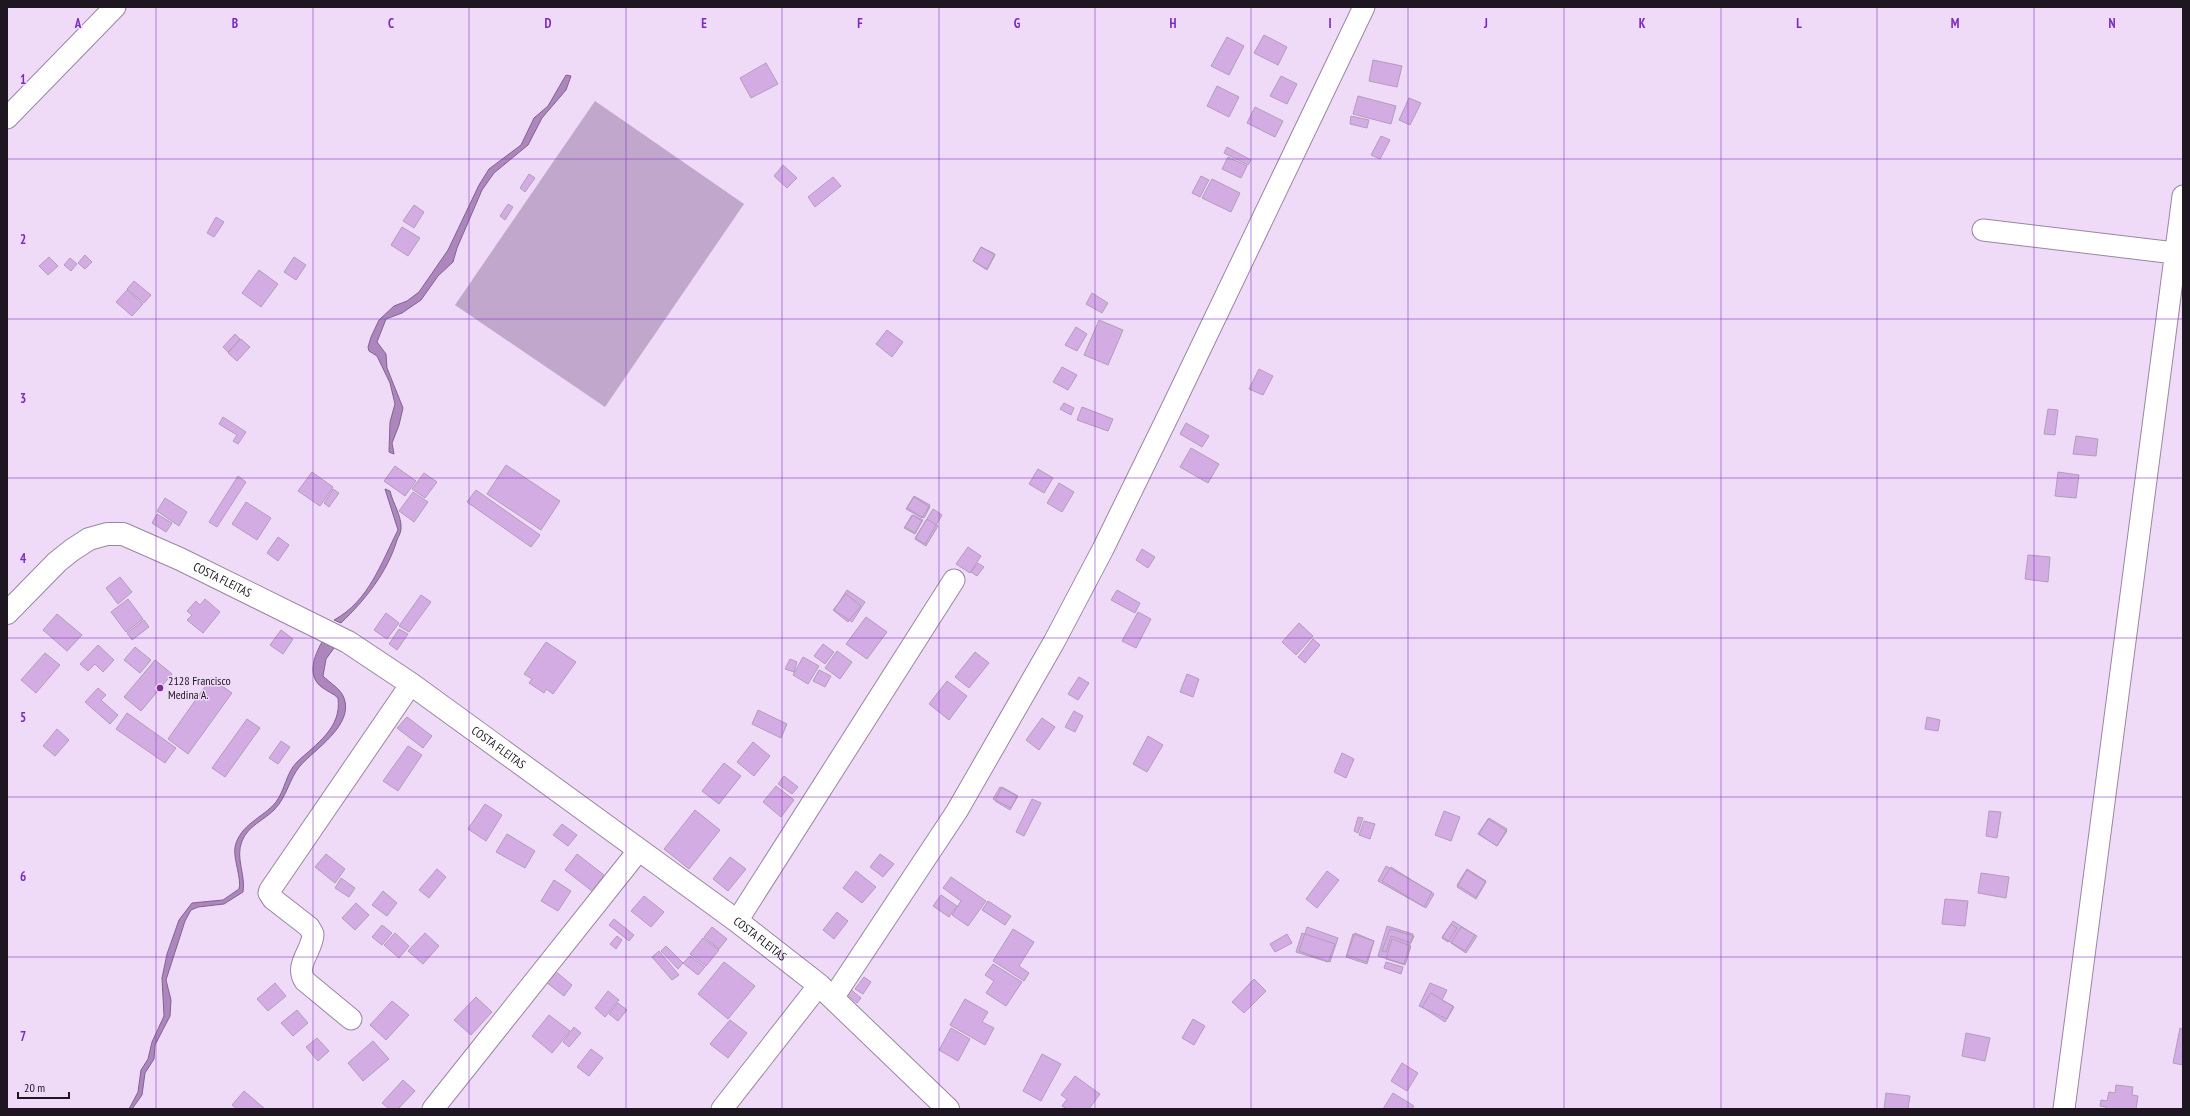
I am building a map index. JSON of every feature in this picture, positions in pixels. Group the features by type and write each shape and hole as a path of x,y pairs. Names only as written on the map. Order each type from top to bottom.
{"main road":[{"name":"COSTA FLEITAS","path":"7,613 57,562 72,550 89,539 107,534 122,534 180,559 348,642 411,684 737,921 826,991 948,1109"}],"street":[{"path":"7,118 115,7"},
{"path":"722,1109 826,991 957,811 1054,642 1103,549 1364,7"},
{"path":"2064,1109 2179,253 2183,196"},
{"path":"1983,230 2179,253"},
{"path":"737,921 954,580"},
{"path":"351,1019 305,981 301,975 301,967 312,944 313,934 309,927 270,896 270,890 411,684"},
{"path":"433,1109 639,850"}],"shaded area":[{"path":"566,75 571,76 566,90 542,118 528,145 494,173 482,190 457,248 453,262 438,276 421,300 402,313 386,319 377,342 386,354 387,368 403,408 399,425 392,443 394,454 389,452 390,422 395,404 390,383 377,356 369,351 368,347 371,337 379,320 394,306 407,301 419,292 448,250 479,185 489,169 521,145 534,118 548,106"},
{"path":"595,101 744,204 605,407 455,305"},
{"path":"385,489 390,491 399,515 401,532 381,575 367,595 341,623 334,620 356,603 365,592 380,568 398,530"},
{"path":"322,642 334,648 326,659 323,676 343,695 346,708 343,718 331,736 296,771 285,794 274,810 252,827 242,841 240,847 240,860 244,886 243,892 224,904 198,907 191,910 185,921 166,980 171,1000 170,1016 155,1045 154,1059 145,1073 142,1095 132,1109 129,1109 138,1092 141,1070 148,1059 152,1042 164,1016 162,978 167,954 179,920 192,903 223,900 239,889 240,885 235,857 235,847 238,839 247,827 271,808 276,802 293,766 319,742 332,727 336,718 338,698 318,683 313,672 314,660"}],"building":[{"path":"1264,35 1287,47 1278,65 1254,53"},
{"path":"1227,37 1244,46 1229,75 1211,66"},
{"path":"1373,60 1402,66 1397,87 1369,81"},
{"path":"766,63 778,84 751,98 740,78"},
{"path":"1281,76 1297,84 1287,104 1270,96"},
{"path":"1217,86 1239,97 1229,117 1207,106"},
{"path":"1358,96 1396,106 1391,124 1353,114"},
{"path":"1409,98 1421,103 1410,125 1399,120"},
{"path":"1255,107 1283,121 1275,137 1247,123"},
{"path":"1351,116 1369,120 1367,128 1350,124"},
{"path":"1381,136 1390,140 1380,159 1371,155"},
{"path":"1227,147 1251,160 1248,165 1224,153"},
{"path":"1228,157 1247,166 1241,178 1222,169"},
{"path":"783,165 797,178 787,188 774,176"},
{"path":"529,174 535,178 525,192 520,188"},
{"path":"1201,176 1209,180 1200,197 1192,193"},
{"path":"833,177 841,186 815,207 808,197"},
{"path":"1212,179 1240,193 1231,212 1202,198"},
{"path":"508,204 513,207 505,220 500,216"},
{"path":"414,205 424,212 414,228 403,221"},
{"path":"216,217 224,222 214,237 207,233"},
{"path":"402,227 420,238 408,256 391,245"},
{"path":"981,247 995,255 987,270 973,261"},
{"path":"981,247 995,254 987,269 973,261"},
{"path":"85,255 92,262 85,269 78,263"},
{"path":"49,257 58,266 48,275 39,266"},
{"path":"294,257 306,265 296,280 284,272"},
{"path":"70,258 77,264 71,271 64,265"},
{"path":"259,270 278,284 261,307 242,293"},
{"path":"134,281 151,295 144,303 127,289"},
{"path":"127,290 143,304 132,316 116,302"},
{"path":"1092,293 1108,303 1102,313 1086,304"},
{"path":"1099,320 1123,330 1108,365 1084,355"},
{"path":"1076,327 1087,334 1077,351 1065,345"},
{"path":"887,330 903,342 892,357 876,344"},
{"path":"235,334 240,339 228,352 223,347"},
{"path":"241,339 250,347 237,361 228,353"},
{"path":"1062,367 1077,375 1068,390 1053,382"},
{"path":"1259,369 1273,376 1263,395 1249,389"},
{"path":"1064,403 1074,408 1071,415 1060,409"},
{"path":"1082,407 1113,419 1108,431 1077,420"},
{"path":"2048,409 2058,410 2055,435 2044,434"},
{"path":"223,417 246,432 238,444 233,441 237,435 219,424"},
{"path":"1186,423 1209,436 1202,447 1180,434"},
{"path":"2076,436 2098,439 2096,456 2073,454"},
{"path":"1191,448 1219,464 1208,483 1180,467"},
{"path":"506,465 560,501 541,530 487,494"},
{"path":"395,466 416,481 405,496 384,481"},
{"path":"1038,469 1053,478 1044,493 1029,484"},
{"path":"312,472 333,487 320,506 298,491"},
{"path":"2058,472 2079,475 2076,498 2055,496"},
{"path":"424,473 437,482 425,498 412,489"},
{"path":"238,476 246,482 217,527 209,522"},
{"path":"1059,483 1074,492 1062,512 1047,503"},
{"path":"333,489 339,493 329,507 324,503"},
{"path":"476,490 540,535 531,547 467,502"},
{"path":"413,492 428,502 414,522 399,511"},
{"path":"914,496 930,505 922,518 906,509"},
{"path":"914,497 930,507 924,518 907,508"},
{"path":"165,498 187,512 179,526 157,511"},
{"path":"246,502 271,518 257,540 232,524"},
{"path":"933,509 942,515 925,544 915,538"},
{"path":"157,514 172,523 166,532 152,523"},
{"path":"912,515 922,521 915,534 904,528"},
{"path":"913,515 923,520 915,533 905,527"},
{"path":"927,519 938,526 926,546 915,539"},
{"path":"278,537 289,545 278,561 267,553"},
{"path":"968,547 981,556 970,573 956,564"},
{"path":"1142,549 1155,557 1148,568 1136,560"},
{"path":"2028,555 2050,557 2048,582 2025,579"},
{"path":"978,563 984,567 977,576 971,572"},
{"path":"120,577 132,592 118,604 106,588"},
{"path":"847,590 865,602 852,622 834,610"},
{"path":"1117,590 1140,603 1135,613 1111,600"},
{"path":"846,594 861,606 848,622 833,610"},
{"path":"421,595 431,602 409,632 399,626"},
{"path":"128,599 143,619 126,632 111,612"},
{"path":"205,599 220,612 203,633 187,620 192,615 187,611 196,601 200,605"},
{"path":"1138,612 1151,619 1136,648 1122,641"},
{"path":"386,613 399,623 387,639 374,630"},
{"path":"57,614 82,635 67,651 43,630"},
{"path":"866,617 887,632 867,659 846,644"},
{"path":"144,620 149,627 132,640 127,633"},
{"path":"1299,623 1313,636 1296,655 1282,642"},
{"path":"399,629 408,634 397,650 389,644"},
{"path":"281,630 293,639 283,654 270,645"},
{"path":"1313,639 1320,645 1305,663 1298,657"},
{"path":"546,642 576,662 553,694 546,689 544,693 529,683 532,679 524,674"},
{"path":"823,644 834,652 825,664 814,656"},
{"path":"98,645 114,660 103,672 95,664 88,671 80,664"},
{"path":"135,647 151,660 140,673 124,660"},
{"path":"837,651 852,662 840,679 825,668"},
{"path":"975,652 989,663 969,688 955,677"},
{"path":"45,653 60,665 36,693 21,680"},
{"path":"803,657 819,666 808,684 793,675"},
{"path":"790,659 797,662 794,672 785,669"},
{"path":"155,660 172,674 141,711 124,697"},
{"path":"819,670 831,676 825,687 813,681"},
{"path":"1187,674 1199,679 1193,697 1180,692"},
{"path":"1079,677 1089,683 1078,700 1068,694"},
{"path":"211,678 232,693 188,754 168,739"},
{"path":"947,681 967,696 949,720 929,704"},
{"path":"98,688 106,695 101,700 118,715 110,724 85,702"},
{"path":"758,710 787,724 781,738 752,724"},
{"path":"1074,711 1083,716 1075,732 1065,727"},
{"path":"127,713 176,748 165,763 116,729"},
{"path":"407,717 432,736 423,748 397,728"},
{"path":"1927,717 1940,720 1938,731 1925,729"},
{"path":"1042,718 1055,727 1039,750 1026,740"},
{"path":"247,719 260,728 225,777 212,768"},
{"path":"57,729 69,740 55,756 43,746"},
{"path":"1148,736 1163,745 1147,772 1133,764"},
{"path":"281,741 290,747 278,764 269,758"},
{"path":"753,742 770,756 754,776 737,762"},
{"path":"408,746 422,755 398,791 383,781"},
{"path":"1342,753 1354,759 1346,778 1334,772"},
{"path":"724,763 741,776 719,804 702,791"},
{"path":"784,776 798,787 792,794 778,784"},
{"path":"776,786 794,800 781,817 763,802"},
{"path":"1000,787 1017,796 1011,808 993,799"},
{"path":"1002,787 1018,796 1010,810 995,801"},
{"path":"1032,799 1041,803 1024,836 1016,832"},
{"path":"485,804 502,815 486,841 468,829"},
{"path":"695,810 720,830 689,869 664,849"},
{"path":"1444,811 1460,817 1451,841 1435,835"},
{"path":"1989,811 2001,812 1997,838 1986,836"},
{"path":"1358,817 1363,818 1358,833 1354,831"},
{"path":"1489,818 1507,829 1497,846 1479,834"},
{"path":"1488,819 1507,831 1497,846 1478,834"},
{"path":"1364,821 1375,824 1370,839 1359,835"},
{"path":"562,824 577,835 568,846 553,835"},
{"path":"507,834 535,851 525,868 496,852"},
{"path":"326,854 345,869 335,883 315,867"},
{"path":"577,854 604,875 592,891 565,870"},
{"path":"880,854 894,864 883,877 870,867"},
{"path":"730,857 746,869 728,891 713,879"},
{"path":"1386,866 1432,892 1424,907 1378,881"},
{"path":"1391,867 1434,894 1426,908 1382,881"},
{"path":"437,869 446,877 429,898 419,890"},
{"path":"1467,869 1486,881 1476,897 1457,885"},
{"path":"1467,870 1486,882 1476,899 1457,887"},
{"path":"856,871 876,887 862,903 843,888"},
{"path":"1327,871 1339,880 1317,908 1306,899"},
{"path":"1981,873 2009,877 2006,898 1978,893"},
{"path":"951,877 986,901 968,926 952,915 961,901 943,888"},
{"path":"341,878 355,888 349,897 335,888"},
{"path":"554,880 571,891 558,911 541,901"},
{"path":"383,891 397,903 387,916 372,905"},
{"path":"941,895 957,906 949,917 933,906"},
{"path":"644,896 664,912 651,927 631,911"},
{"path":"1945,899 1968,901 1965,926 1942,924"},
{"path":"988,901 1011,916 1005,925 982,910"},
{"path":"356,903 369,915 355,930 342,918"},
{"path":"837,912 848,921 834,939 823,930"},
{"path":"614,919 634,935 629,941 609,925"},
{"path":"1453,921 1475,935 1465,951 1442,937"},
{"path":"1451,924 1457,928 1448,942 1442,938"},
{"path":"382,925 392,933 382,945 372,937"},
{"path":"1387,926 1413,934 1404,964 1378,956"},
{"path":"712,927 727,939 719,949 704,937"},
{"path":"1307,927 1338,938 1330,962 1299,951"},
{"path":"1461,927 1477,936 1466,953 1451,943"},
{"path":"1013,929 1034,942 1019,966 1029,973 1024,981 993,961"},
{"path":"1390,929 1414,936 1411,943 1391,936 1386,952 1382,951"},
{"path":"395,933 409,946 399,958 384,945"},
{"path":"425,933 439,946 423,964 408,951"},
{"path":"1302,933 1335,944 1328,962 1296,952"},
{"path":"1355,933 1374,941 1366,962 1347,955"},
{"path":"1287,934 1292,943 1275,952 1270,944"},
{"path":"1353,934 1374,941 1367,964 1346,957"},
{"path":"617,936 622,940 616,949 610,944"},
{"path":"703,938 719,950 706,966 690,954"},
{"path":"1392,939 1411,946 1405,965 1386,959"},
{"path":"666,946 683,963 678,969 661,951"},
{"path":"659,951 679,975 672,980 652,957"},
{"path":"690,956 705,967 698,975 683,963"},
{"path":"724,962 755,986 728,1019 698,994"},
{"path":"1386,962 1403,967 1401,974 1384,968"},
{"path":"993,964 1022,982 1006,1006 986,993 994,981 985,975"},
{"path":"555,971 572,985 564,996 546,982"},
{"path":"864,977 871,982 863,994 855,989"},
{"path":"1254,979 1266,991 1244,1013 1232,1002"},
{"path":"275,983 286,996 268,1011 257,999"},
{"path":"1430,983 1447,990 1442,1000 1453,1006 1447,1019 1419,1006"},
{"path":"849,988 861,998 857,1003 845,993"},
{"path":"608,991 619,1000 605,1017 595,1008"},
{"path":"1431,993 1454,1007 1445,1022 1422,1007"},
{"path":"476,997 492,1012 471,1035 454,1020"},
{"path":"965,999 988,1012 982,1022 994,1028 985,1045 950,1025"},
{"path":"392,1001 409,1015 386,1040 370,1025"},
{"path":"618,1003 627,1010 618,1021 609,1014"},
{"path":"297,1010 308,1023 293,1036 281,1023"},
{"path":"549,1015 570,1031 552,1053 532,1036"},
{"path":"1193,1019 1205,1026 1194,1045 1182,1038"},
{"path":"730,1020 747,1033 728,1058 710,1044"},
{"path":"574,1027 581,1033 569,1047 563,1042"},
{"path":"951,1028 970,1039 958,1061 939,1050"},
{"path":"2180,1028 2183,1029 2183,1065 2173,1063"},
{"path":"1966,1033 1990,1038 1985,1061 1962,1056"},
{"path":"317,1038 329,1051 318,1061 306,1047"},
{"path":"373,1041 389,1059 363,1081 348,1063"},
{"path":"591,1049 603,1058 589,1076 577,1067"},
{"path":"1042,1054 1061,1064 1041,1101 1023,1091"},
{"path":"1402,1063 1418,1073 1407,1091 1391,1081"},
{"path":"1075,1076 1100,1094 1089,1109 1067,1109 1062,1106 1067,1099 1061,1095"},
{"path":"403,1080 415,1091 398,1109 389,1109 382,1103"},
{"path":"2116,1085 2133,1087 2132,1095 2138,1096 2136,1109 2106,1109 2106,1107 2100,1106 2101,1100 2107,1101 2109,1092 2115,1093"},
{"path":"244,1091 265,1109 237,1109 232,1105"},
{"path":"1393,1093 1414,1106 1412,1109 1383,1109"},
{"path":"1886,1093 1910,1096 1908,1109 1884,1109"}],"place":[{"name":"2128 Francisco Medina A.","path":"160,688"}]}
